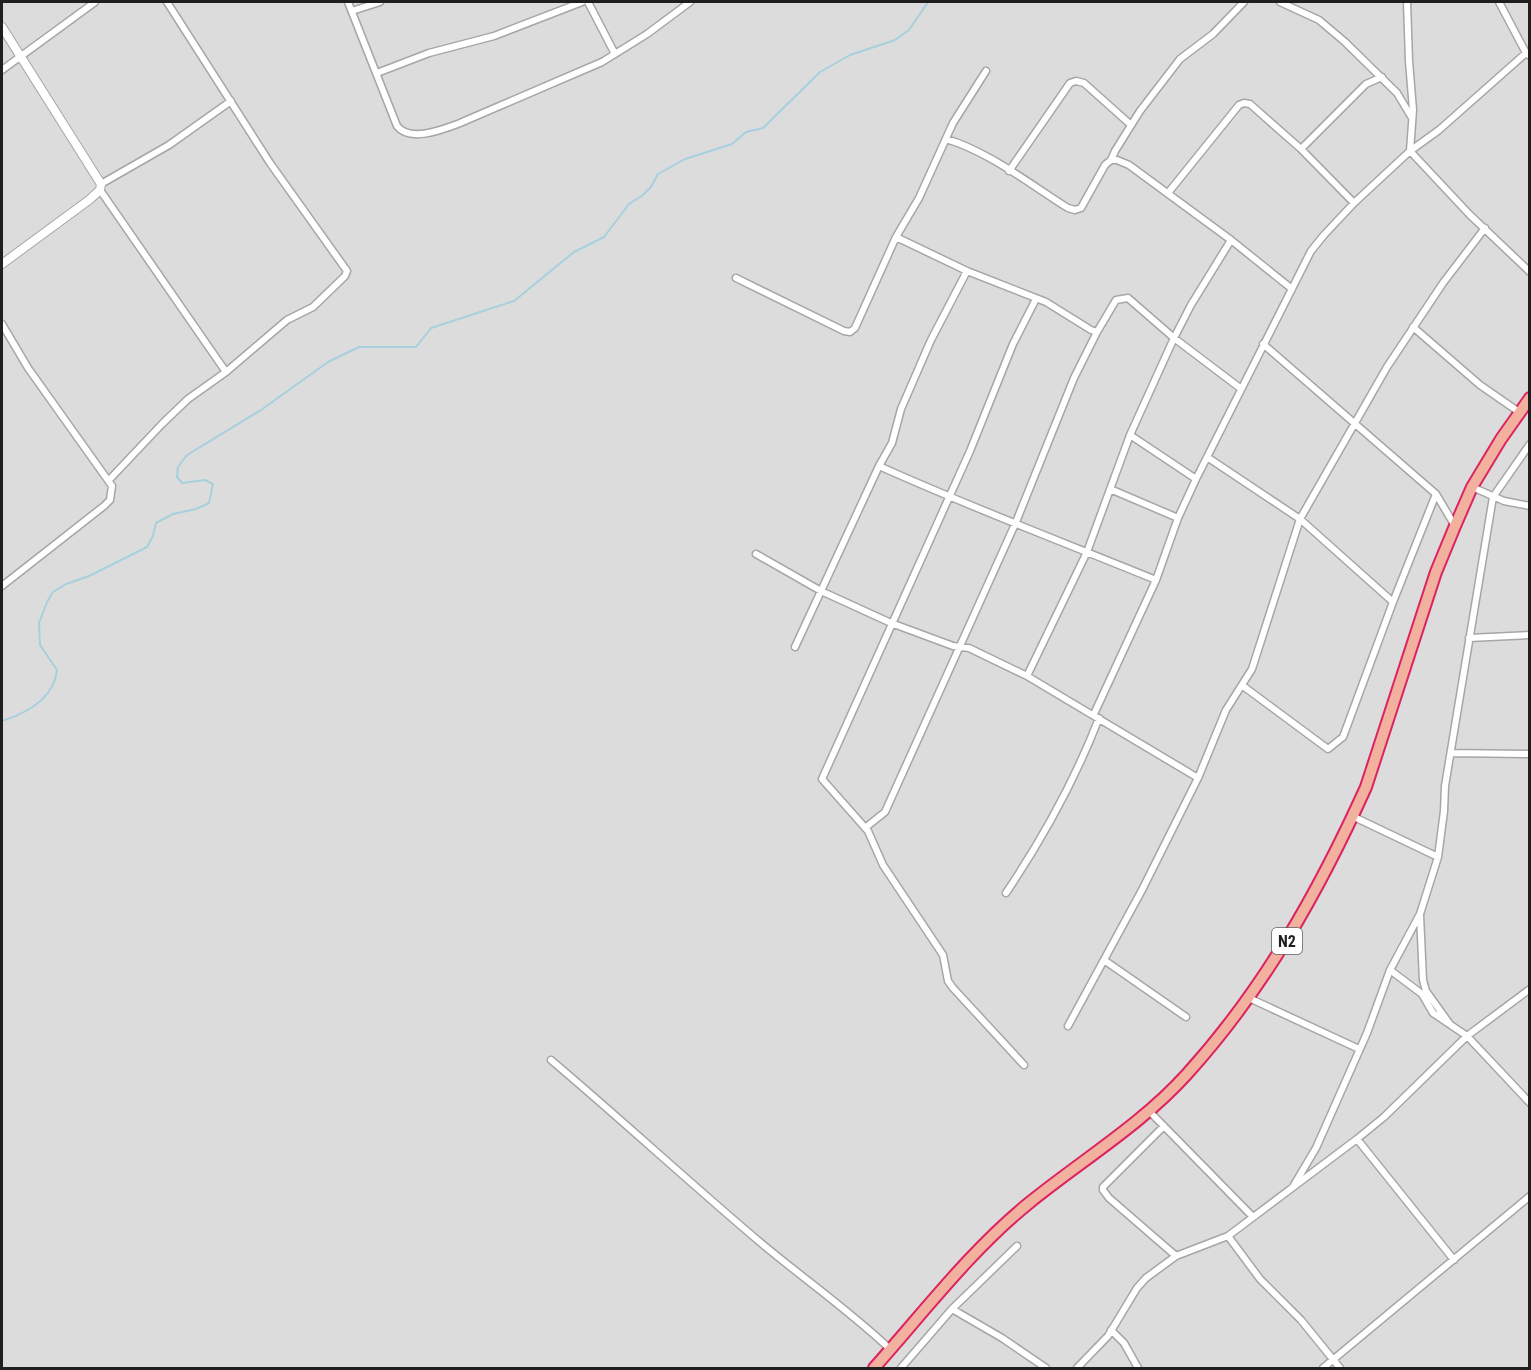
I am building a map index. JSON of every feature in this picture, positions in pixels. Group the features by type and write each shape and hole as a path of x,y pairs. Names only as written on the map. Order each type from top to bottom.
{"highway":[{"name":"N2","path":"874,1368 979,1249 1029,1204 1150,1112 1187,1074 1249,998 1298,923 1366,787 1436,572 1455,526 1472,487 1530,398"}],"street":[{"path":"2,70 95,2"},
{"path":"109,480 162,423 188,399 226,372 287,320 318,303 345,276 347,271 270,163 167,2"},
{"path":"348,2 397,126 406,133 417,134 460,123 593,66 647,33 690,2"},
{"path":"352,12 380,2"},
{"path":"377,73 429,53 494,36 582,2"},
{"path":"588,2 615,54"},
{"path":"946,140 957,142 1068,208 1075,210 1080,208 1131,125 1180,59 1213,34 1244,2"},
{"path":"1280,2 1319,20 1382,77 1397,93 1413,118"},
{"path":"1407,2 1413,118 1410,151 1469,214 1530,272"},
{"path":"1006,893 1035,850 1070,784 1156,580 1178,518 1240,388 1311,251 1354,203 1410,151 1528,55 1499,2"},
{"path":"2,27 100,187 226,372"},
{"path":"736,278 844,331 850,332 855,328 896,237 919,198 953,123 986,71"},
{"path":"1301,149 1366,84 1382,77"},
{"path":"1009,171 1070,83 1076,81 1084,83 1131,125"},
{"path":"2,264 100,187 169,145 231,101"},
{"path":"1167,192 1239,105 1244,103 1250,104 1301,149 1354,203"},
{"path":"1111,160 1130,165 1231,240 1292,289"},
{"path":"1068,1026 1142,890 1198,778 1226,711 1252,669 1300,519 1378,382 1413,327 1485,228"},
{"path":"896,237 967,271 1046,302 1097,332"},
{"path":"1028,676 1087,552 1130,435 1174,338 1191,305 1231,240"},
{"path":"795,647 879,466 892,443 899,414 931,340 967,271"},
{"path":"865,828 885,812 1016,522 1074,378 1116,300 1128,298 1174,338 1240,388"},
{"path":"1024,1065 948,981 943,954 883,865 865,828 822,779 970,451 1009,352 1036,299"},
{"path":"2,324 34,378 112,486 110,500 104,506 2,586"},
{"path":"1413,327 1480,386 1519,412"},
{"path":"1263,344 1436,494 1455,526"},
{"path":"1130,435 1196,479"},
{"path":"1294,1185 1316,1148 1390,970 1420,914 1438,857 1445,786 1493,497 1530,444"},
{"path":"1207,458 1300,519 1393,602"},
{"path":"879,466 948,497 1016,522 1156,580"},
{"path":"1472,487 1504,501 1530,506"},
{"path":"1110,489 1178,518"},
{"path":"1243,686 1328,749 1343,737 1436,494"},
{"path":"756,554 821,591 891,623 948,645 969,648 1028,676 1198,778"},
{"path":"1469,638 1530,635"},
{"path":"1451,753 1530,754"},
{"path":"1352,816 1438,857"},
{"path":"1420,914 1424,992"},
{"path":"1104,960 1186,1017"},
{"path":"1390,970 1424,992 1450,1025 1467,1036 1530,1103"},
{"path":"1077,1368 1111,1330 1137,1288 1146,1278 1176,1256 1228,1236 1384,1117 1467,1036 1530,989"},
{"path":"1249,998 1359,1049"},
{"path":"551,1060 775,1254 891,1350"},
{"path":"1150,1112 1253,1217"},
{"path":"1164,1126 1103,1187 1103,1190 1109,1198 1176,1256"},
{"path":"1356,1139 1454,1260"},
{"path":"1323,1368 1530,1196"},
{"path":"1228,1236 1260,1279 1301,1320 1340,1368"},
{"path":"912,1368 903,1366 952,1309 1017,1246"},
{"path":"952,1309 1002,1338 1046,1368"},
{"path":"1111,1330 1124,1343 1138,1368"}],"shaded area":[{"path":"2,2 1529,2 1529,1368 2,1368"}],"waterway":[{"path":"2,721 21,714 38,703 51,689 55,680 57,670 40,645 39,623 53,592 147,547 156,523 173,514 196,509 209,503 213,484 205,480 182,483 177,477 178,467 187,455 261,410 328,362 359,347 416,347 431,328 514,301 574,252 604,237 629,204 651,187 658,174 685,159 732,144 746,132 763,128 820,72 850,55 895,40 909,30 928,2"}]}
